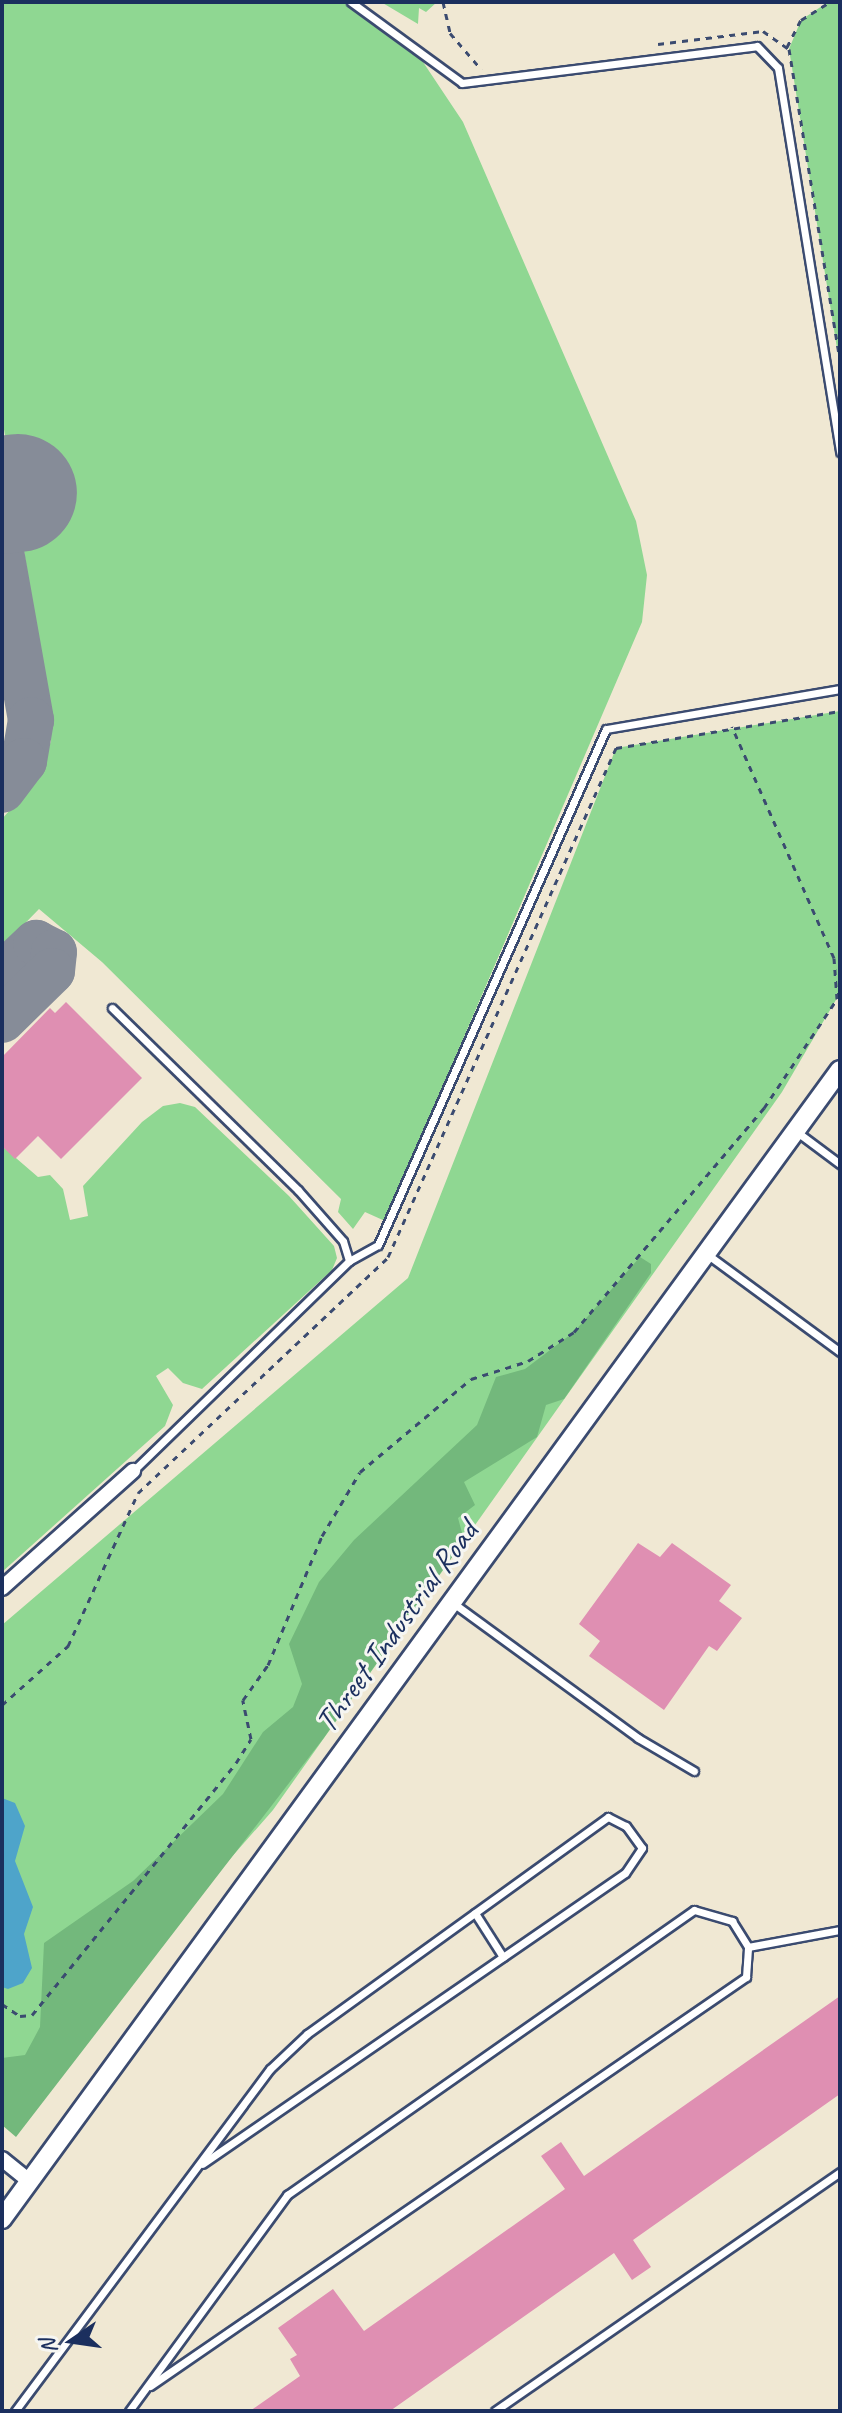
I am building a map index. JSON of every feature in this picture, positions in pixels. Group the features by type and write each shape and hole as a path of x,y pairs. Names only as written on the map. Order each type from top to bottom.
{"street":[{"name":"Threet Industrial Road","path":"2,2219 840,1070"},
{"path":"2,1588 133,1471"},
{"path":"2,2159 29,2181"}],"lane":[{"path":"351,2 462,83 757,46 778,68 840,452"},
{"path":"133,1471 349,1261 378,1245 606,729 840,689"},
{"path":"112,1008 298,1190 343,1241 349,1261"},
{"path":"796,1131 840,1164"},
{"path":"707,1253 840,1352"},
{"path":"452,1602 638,1738 694,1771"},
{"path":"15,2411 270,2069 307,2034 608,1817 626,1826 642,1848 625,1873 202,2164"},
{"path":"129,2411 143,2391 287,2195 694,1910 732,1921 748,1947 746,1977 143,2391"},
{"path":"475,1913 503,1957"},
{"path":"748,1947 840,1930"},
{"path":"495,2411 840,2172"}],"path":[{"path":"443,2 459,46 481,69 492,70"},
{"path":"830,2 801,20 787,47 840,359"},
{"path":"643,47 749,30 763,31 787,47"},
{"path":"2,1705 68,1646 138,1493 388,1257 616,748 840,711"},
{"path":"2,2004 20,2016 32,2015 236,1763 251,1739 243,1700 268,1665 322,1536 360,1472 471,1379 528,1361 574,1332 764,1108 837,999 834,958 732,727"}],"green space":[{"path":"2,2 344,2 417,53 463,122 636,521 647,575 642,622 385,1221 365,1212 353,1229 338,1212 341,1199 102,962 39,909 2,947 2,819 39,777 51,741 51,717 2,417"},
{"path":"381,2 437,2 426,12 419,8 418,24"},
{"path":"828,2 840,2 840,367 789,49 801,20"},
{"path":"840,711 840,993 782,1092 273,1810 136,1966 94,2029 2,2065 2,1625 408,1278 616,748"},
{"path":"180,1103 195,1107 289,1196 334,1246 337,1258 332,1270 202,1389 183,1383 168,1368 156,1376 173,1405 165,1426 2,1572 2,1146 38,1177 50,1175 63,1189 70,1220 88,1216 83,1186 142,1122 163,1106"},
{"path":"640,1257 651,1264 651,1273 564,1399 546,1405 537,1437 464,1482 475,1505 458,1518 464,1540 323,1739 16,2137 2,2125 2,2058 25,2055 40,2027 44,1943 133,1881 223,1794 263,1732 293,1707 302,1684 289,1644 319,1582 354,1540 477,1425 496,1377 525,1369 574,1332"}],"water":[{"path":"2,1798 15,1803 25,1826 15,1861 33,1907 24,1934 32,1968 23,1983 8,1989 2,1987"}],"building":[{"path":"66,1002 142,1078 61,1159 38,1136 15,1159 2,1146 2,1057 50,1008 55,1013"},
{"path":"638,1543 660,1557 672,1543 731,1585 719,1601 742,1618 717,1651 709,1646 664,1710 589,1656 600,1641 579,1624"},
{"path":"840,1996 840,2094 633,2240 651,2267 632,2280 614,2253 390,2411 250,2411 300,2376 290,2359 297,2355 278,2328 333,2289 364,2331 565,2189 541,2156 561,2142 584,2176"}],"taxiway":[{"path":"2,557 31,720 24,761 2,790"},
{"path":"2,975 36,943 54,952 52,971 2,1020"}],"runway":[{"path":"2,495 18,493"}]}
